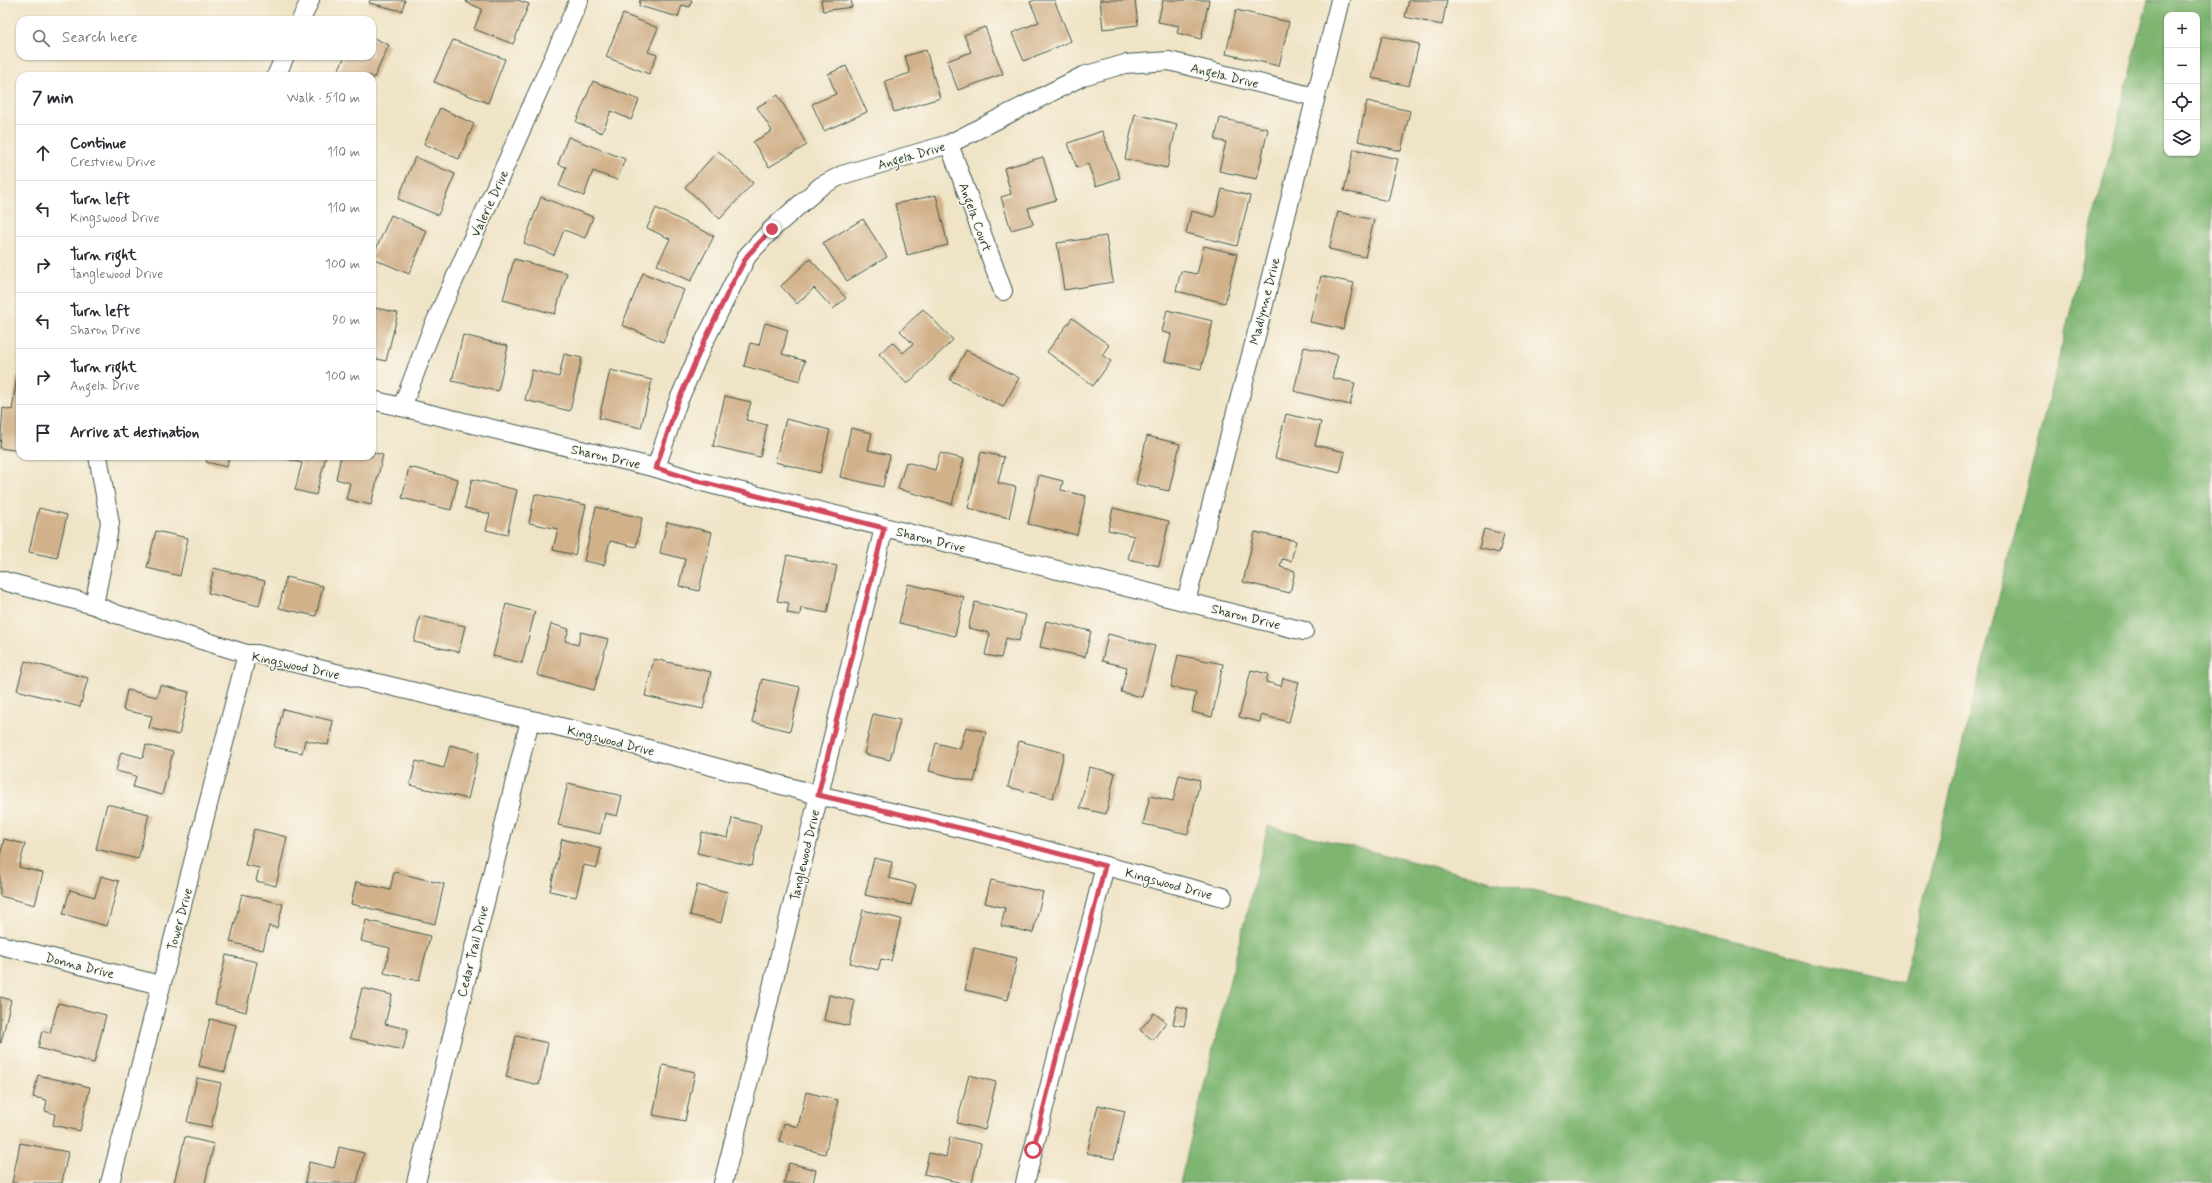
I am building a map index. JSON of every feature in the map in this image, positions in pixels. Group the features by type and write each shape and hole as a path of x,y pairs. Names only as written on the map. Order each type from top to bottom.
{"street":[{"path":"303,16 310,0"},
{"name":"Valerie Drive","path":"402,407 430,334 579,0"},
{"name":"Madlynne Drive","path":"1186,601 1255,340 1340,0"},
{"path":"278,72 283,60"},
{"name":"Angela Drive","path":"656,468 677,404 703,344 747,256 772,229 821,186 842,175 949,144 1083,76 1125,64 1169,61 1315,97"},
{"name":"Angela Court","path":"949,144 1003,291"},
{"name":"Sharon Drive","path":"376,401 656,468 694,480 884,528 1304,631"},
{"path":"94,605 110,523 99,460"},
{"name":"Tanglewood Drive","path":"723,1183 769,1001 884,528"},
{"name":"Kingswood Drive","path":"0,580 94,605 247,654 264,656 615,740 818,795 969,830 1224,897"},
{"name":"Tower Drive","path":"110,1183 160,985 175,936 247,654"},
{"name":"Cedar Trail Drive","path":"416,1183 530,720"},
{"path":"1025,1183 1105,866"},
{"name":"Donna Drive","path":"0,944 160,985"}],"green space":[{"path":"2148,0 2212,0 2212,1183 1180,1183 1268,826 1903,982"}],"building":[{"path":"370,0 405,0 402,11 369,3"},
{"path":"467,0 518,0 529,4 513,44 474,29 482,9 466,2"},
{"path":"640,0 692,0 690,7 682,5 678,17 639,6"},
{"path":"821,0 851,0 852,7 823,11"},
{"path":"1035,0 1054,0 1071,41 1024,61 1012,33 1039,22 1030,2"},
{"path":"1100,0 1135,0 1138,25 1103,29"},
{"path":"1163,0 1209,0 1201,39 1177,33 1179,26 1158,22"},
{"path":"1409,0 1447,0 1442,25 1405,17"},
{"path":"1236,10 1289,22 1279,66 1226,54"},
{"path":"623,14 658,28 648,52 657,55 649,74 606,57"},
{"path":"985,27 1003,74 958,90 947,61 971,52 964,35"},
{"path":"1382,36 1419,44 1409,86 1372,78"},
{"path":"376,39 389,45 376,73 376,72 338,71 343,60 376,60"},
{"path":"453,40 505,59 488,103 434,82"},
{"path":"926,50 940,98 894,112 885,81 910,73 905,56"},
{"path":"846,66 867,112 824,131 812,104 836,94 828,74"},
{"path":"593,81 639,100 631,120 611,111 602,133 576,122"},
{"path":"778,95 807,145 769,167 753,142 772,131 757,107"},
{"path":"1367,101 1410,111 1401,151 1358,141"},
{"path":"440,108 474,124 459,159 424,144"},
{"path":"1135,114 1177,124 1167,168 1125,159"},
{"path":"1220,118 1268,129 1257,179 1219,171 1226,142 1215,140"},
{"path":"1102,131 1120,178 1096,186 1088,164 1077,168 1068,143"},
{"path":"568,137 625,159 617,180 593,171 584,196 559,186 566,167 558,164"},
{"path":"1354,149 1398,159 1388,201 1344,191"},
{"path":"718,151 753,183 720,219 685,187"},
{"path":"415,157 455,174 438,215 398,199"},
{"path":"1043,157 1056,200 1028,208 1033,224 1011,230 1001,197 1011,194 1004,168"},
{"path":"1222,189 1250,196 1237,246 1186,233 1191,211 1215,217"},
{"path":"936,195 948,245 907,255 895,204"},
{"path":"541,197 593,217 585,238 564,230 554,255 524,243"},
{"path":"656,208 714,236 691,281 657,265 670,239 647,228"},
{"path":"1338,212 1374,220 1365,257 1329,249"},
{"path":"391,215 427,231 409,274 376,260 376,249"},
{"path":"863,219 887,257 847,281 823,243"},
{"path":"1106,236 1113,282 1064,290 1057,243"},
{"path":"1204,246 1237,254 1225,303 1176,291 1181,271 1197,274"},
{"path":"514,259 567,273 555,314 503,300"},
{"path":"810,259 846,298 833,309 814,288 797,304 781,286"},
{"path":"643,273 684,290 663,342 622,325"},
{"path":"1321,276 1354,283 1343,329 1310,322"},
{"path":"376,308 398,313 386,361 376,359"},
{"path":"923,309 953,340 907,384 879,354 892,342 903,353 913,344 900,331"},
{"path":"1167,310 1213,321 1201,369 1165,361 1171,334 1162,332"},
{"path":"1072,318 1109,345 1102,355 1111,361 1093,386 1047,352"},
{"path":"765,323 788,330 782,354 805,361 800,381 744,366 750,343 759,345"},
{"path":"463,335 508,346 498,391 452,381"},
{"path":"1304,347 1338,355 1332,378 1355,383 1350,405 1294,391"},
{"path":"966,350 1019,378 1003,407 950,380"},
{"path":"564,354 582,358 570,411 525,400 532,370 559,377"},
{"path":"610,370 652,380 641,428 599,418"},
{"path":"16,383 16,450 0,448 3,408 12,410"},
{"path":"725,396 751,402 746,420 767,425 760,457 713,446"},
{"path":"1286,414 1321,422 1315,445 1345,452 1340,473 1275,458"},
{"path":"786,419 830,430 820,473 775,462"},
{"path":"851,428 872,433 868,450 890,455 883,487 840,477"},
{"path":"1147,436 1180,444 1169,491 1136,484"},
{"path":"981,452 1004,457 998,483 1016,487 1009,518 968,508"},
{"path":"376,453 383,455 371,505 346,499 350,483 336,479 340,460 376,460"},
{"path":"940,453 964,459 952,504 898,489 906,462 935,470"},
{"path":"207,460 228,460 227,467 206,462"},
{"path":"291,460 325,460 316,495 295,490 302,463"},
{"path":"409,467 458,479 451,510 402,498"},
{"path":"1039,475 1063,481 1061,490 1086,496 1077,535 1028,524"},
{"path":"472,479 517,490 507,535 486,530 490,514 465,508"},
{"path":"535,494 586,505 575,555 553,550 558,529 529,523"},
{"path":"596,507 642,518 636,547 610,541 604,565 584,561"},
{"path":"39,508 67,515 57,558 29,552"},
{"path":"1113,508 1169,521 1159,566 1128,559 1134,536 1108,530"},
{"path":"667,522 712,532 699,591 679,586 685,559 660,553"},
{"path":"1484,529 1504,534 1499,553 1479,548"},
{"path":"156,531 188,538 180,576 147,568"},
{"path":"1255,532 1296,541 1291,561 1282,559 1280,567 1295,571 1290,593 1243,582"},
{"path":"787,555 837,566 827,613 801,608 800,615 787,613 789,603 777,601"},
{"path":"214,568 265,581 259,606 208,593"},
{"path":"286,577 323,586 316,616 279,608"},
{"path":"908,584 964,597 955,636 899,623"},
{"path":"975,602 1026,615 1019,641 1006,638 1001,658 985,655 990,633 968,628"},
{"path":"506,604 535,612 522,663 493,656"},
{"path":"420,616 465,626 459,652 414,642"},
{"path":"1046,621 1091,631 1085,657 1040,647"},
{"path":"551,624 569,629 565,641 578,645 581,632 608,639 594,690 537,675"},
{"path":"1108,634 1155,646 1142,697 1121,692 1127,667 1102,661"},
{"path":"1178,655 1223,664 1212,717 1192,712 1196,692 1171,687"},
{"path":"654,659 711,672 703,709 645,696"},
{"path":"25,661 88,678 80,707 17,690"},
{"path":"1251,670 1268,674 1266,682 1281,686 1283,678 1299,682 1289,722 1261,715 1260,722 1239,717"},
{"path":"762,679 800,687 790,731 752,722"},
{"path":"160,685 189,692 179,735 149,728 152,716 123,710 127,690 157,697"},
{"path":"283,709 333,721 328,745 305,740 302,753 274,747"},
{"path":"873,714 900,720 890,760 864,754"},
{"path":"966,727 986,732 974,782 929,771 936,743 960,749"},
{"path":"1019,741 1064,753 1053,798 1008,787"},
{"path":"146,745 173,752 162,795 133,787 136,776 116,771 121,752 143,758"},
{"path":"450,745 479,752 468,799 410,785 416,761 444,768"},
{"path":"1089,767 1115,773 1106,814 1080,808"},
{"path":"1179,775 1200,780 1188,834 1143,824 1150,796 1173,801"},
{"path":"568,783 622,796 617,816 605,813 600,834 558,825"},
{"path":"107,804 149,814 138,859 96,849"},
{"path":"732,818 761,825 752,866 697,853 702,832 728,838"},
{"path":"254,829 287,837 276,886 256,881 259,868 245,865"},
{"path":"4,839 25,844 19,867 43,873 35,905 0,896 0,857"},
{"path":"562,839 601,849 597,868 584,865 576,897 550,891"},
{"path":"874,858 892,862 889,878 916,885 911,905 865,895"},
{"path":"394,872 444,884 435,924 351,904 356,882 390,890"},
{"path":"101,876 119,881 107,926 63,914 70,890 95,897"},
{"path":"991,880 1043,892 1033,933 1001,926 1005,908 985,903"},
{"path":"697,885 728,892 721,923 690,915"},
{"path":"242,894 283,904 277,928 269,926 263,950 230,942"},
{"path":"863,910 901,919 891,961 881,959 878,970 850,963"},
{"path":"366,920 430,936 419,981 384,973 390,948 361,941"},
{"path":"974,948 1017,958 1008,1000 965,990"},
{"path":"226,955 257,962 246,1012 215,1004"},
{"path":"362,988 392,995 385,1024 408,1029 403,1050 350,1038"},
{"path":"829,995 855,1001 849,1026 824,1020"},
{"path":"0,997 11,1000 1,1043 0,1043"},
{"path":"58,1003 106,1015 94,1063 38,1048 42,1031 50,1033"},
{"path":"1177,1006 1188,1009 1184,1026 1173,1024"},
{"path":"1154,1013 1166,1022 1153,1040 1140,1030"},
{"path":"210,1019 236,1025 225,1072 199,1066"},
{"path":"516,1036 548,1043 539,1085 506,1077"},
{"path":"663,1065 695,1072 685,1121 653,1115"},
{"path":"38,1075 90,1087 80,1131 53,1125 55,1114 45,1111 47,1100 33,1097"},
{"path":"969,1075 996,1082 985,1130 957,1123"},
{"path":"197,1078 221,1083 211,1127 187,1122"},
{"path":"806,1092 838,1100 825,1154 779,1142 784,1123 798,1127"},
{"path":"1098,1105 1125,1111 1114,1159 1087,1153"},
{"path":"185,1137 214,1144 205,1183 174,1183"},
{"path":"950,1137 981,1144 972,1183 962,1183 924,1174 929,1153 946,1157"},
{"path":"20,1143 68,1152 62,1183 12,1183"},
{"path":"339,1147 364,1153 357,1183 305,1183 309,1162 334,1168"},
{"path":"789,1163 816,1170 813,1183 784,1183"}],"route":[{"path":"772,229 747,256 729,290 703,344 677,404 661,448 656,468 694,480 884,528 818,795 977,832 1105,866 1033,1150"}]}
